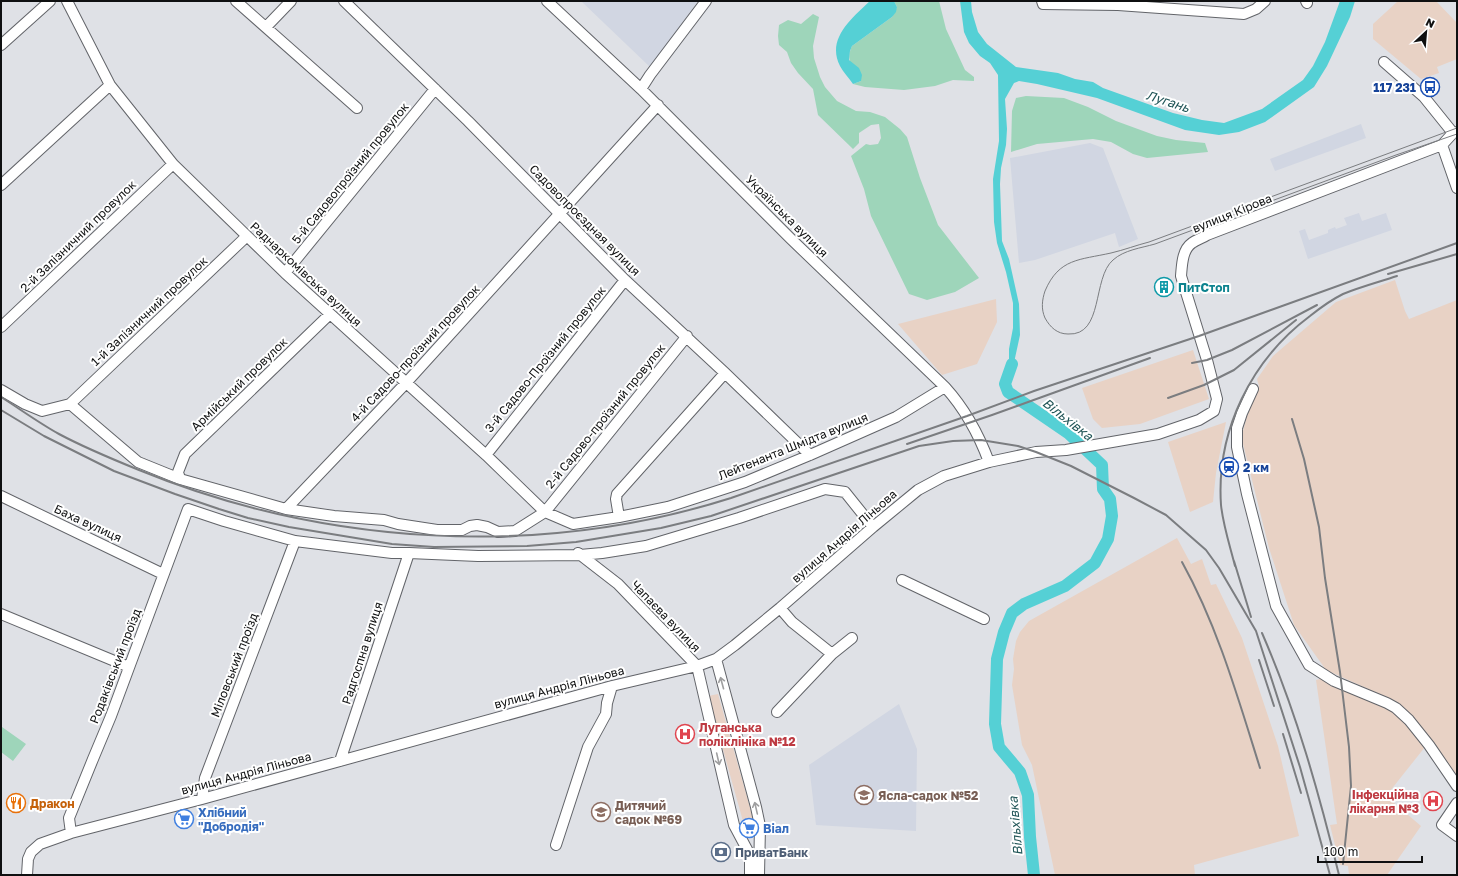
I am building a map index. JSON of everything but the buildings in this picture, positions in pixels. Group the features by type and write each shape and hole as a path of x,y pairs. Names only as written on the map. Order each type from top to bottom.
{"street":[{"path":"1,45 50,1"},
{"name":"Раднаркомівська вулиця","path":"67,1 110,84 173,164 285,273 486,454 545,512 573,524"},
{"path":"236,1 357,108"},
{"path":"266,27 291,1"},
{"name":"Садовопроєздная вулиця","path":"344,1 560,213 625,280 687,336 810,455"},
{"name":"Українська вулиця","path":"547,1 658,105 791,239 945,387 959,402 981,440 989,462"},
{"path":"641,89 706,1"},
{"path":"1042,1 1043,4 1118,5 1244,14 1256,9 1265,1"},
{"path":"1384,62 1424,97 1455,132"},
{"path":"1,185 110,84"},
{"name":"5-й Садовопроїзний провулок","path":"285,273 435,89"},
{"name":"4-й Садово-проїзний провулок","path":"286,509 406,383 658,105"},
{"name":"вулиця Кірова","path":"1108,443 1158,434 1199,420 1214,411 1217,399 1207,360 1181,276 1184,253 1191,243 1207,235 1442,145 1455,132"},
{"path":"1442,145 1457,188"},
{"name":"2-й Залізничний провулок","path":"3,322 173,164"},
{"name":"1-й Залізничний провулок","path":"70,404 247,236"},
{"name":"3-й Садово-Проїзний провулок","path":"486,454 625,280"},
{"name":"Армійський провулок","path":"180,479 178,472 185,454 330,314"},
{"name":"2-й Садово-проїзний провулок","path":"70,404 138,462 180,479 286,509 334,516 384,520 398,524 437,530 462,530 470,526 477,525 487,527 498,532 515,531 545,512 687,336"},
{"path":"619,517 616,499 617,494 725,373"},
{"name":"Лейтенанта Шмідта вулиця","path":"573,524 619,517 668,506 745,482 896,417 945,387"},
{"path":"1253,389 1237,428 1237,447 1247,494 1276,606 1309,665 1334,681 1396,708 1409,720 1429,745 1457,786"},
{"path":"1,390 42,412 70,404"},
{"name":"вулиця Андрія Ліньова","path":"27,875 28,859 31,852 40,844 71,833 202,799 612,686 697,666 716,659 780,608 918,490 944,476 989,462 1036,452 1066,450 1108,443"},
{"path":"295,541 392,553 478,556 602,553 646,546 739,518 826,489 845,492 873,527"},
{"name":"Баха вулиця","path":"1,496 163,574"},
{"name":"Родаківський проїзд","path":"71,833 69,818 111,716 188,509 295,541"},
{"name":"Міловський проїзд","path":"202,799 205,778 295,541"},
{"name":"Радгоспна вулиця","path":"340,761 409,553"},
{"name":"Чапаєва вулиця","path":"579,554 618,584 697,666 734,825 750,855 750,875"},
{"path":"902,580 984,619"},
{"path":"780,608 792,622 832,654"},
{"path":"1,614 129,667"},
{"path":"777,712 832,654 852,638"},
{"path":"716,659 760,826 759,875"},
{"path":"556,845 588,747 606,714 607,703 612,686"},
{"path":"1457,803 1442,825 1457,836"}],"shaded area":[{"path":"581,1 698,1 650,67"},
{"path":"1398,1 1436,1 1457,23 1457,59 1437,67 1439,73 1421,79 1373,39 1373,24"},
{"path":"1361,124 1366,138 1275,171 1270,159"},
{"path":"1090,143 1103,148 1138,239 1119,247 1115,233 1035,260 1019,263 1010,158"},
{"path":"1359,213 1362,221 1386,213 1392,230 1308,259 1299,231 1305,229 1309,240 1328,233 1328,230 1335,227 1336,229 1347,225 1344,218"},
{"path":"1395,280 1409,319 1457,300 1457,777 1415,719 1395,701 1326,670 1294,625 1269,548 1243,444 1243,431 1247,416 1259,386 1257,379 1273,356 1336,302"},
{"path":"996,299 997,322 977,364 942,375 898,324"},
{"path":"1193,350 1209,399 1140,424 1102,428 1093,419 1082,388"},
{"path":"1226,422 1216,473 1213,502 1190,512 1168,442"},
{"path":"1177,538 1191,564 1202,559 1211,585 1216,584 1242,638 1278,746 1299,836 1194,865 1195,875 1055,875 1032,765 1022,745 1012,685 1014,669 1013,659 1016,641 1020,632 1029,621"},
{"path":"1324,678 1396,713 1425,747 1386,796 1421,826 1387,875 1349,875 1348,866 1340,865 1330,825 1337,824 1316,680"},
{"path":"718,694 756,829 746,832 708,696"},
{"name":"Ясла-садок №52","path":"899,704 917,749 916,831 816,825 809,765"}],"green space":[{"path":"894,1 939,1 946,29 965,70 974,77 974,81 953,80 935,86 904,90 865,87 853,84 861,81 851,64 849,56 852,46 892,17 897,7"},
{"path":"813,14 819,17 813,46 814,58 825,87 837,101 856,111 870,112 885,117 900,129 907,137 920,178 938,225 979,278 955,292 927,300 909,294 871,216 864,189 851,156 866,144 878,144 881,138 879,124 871,125 859,133 859,143 853,149 818,115 813,89 798,73 791,63 787,52 779,45 779,25 788,20 801,24"},
{"path":"1026,96 1064,98 1088,107 1116,121 1157,136 1176,140 1205,143 1208,152 1147,158 1133,154 1111,142 1093,139 1037,144 1011,152 1012,111 1016,98"},
{"path":"2,727 26,744 13,761 1,752"}],"water":[{"path":"870,1 894,1 897,7 896,12 892,17 852,46 849,60 859,68 862,75 861,81 853,84 840,66 836,47 843,30"},
{"path":"960,1 971,1 972,12 978,32 987,44 1016,67 1058,73 1075,79 1093,82 1103,88 1173,113 1202,120 1224,123 1262,109 1303,80 1313,66 1325,42 1340,1 1355,1 1350,17 1327,66 1314,87 1265,122 1239,132 1219,135 1185,130 1097,98 1037,84 1019,81 1014,83 1005,99 1007,129 1000,184 1002,241 1009,259 1019,304 1020,335 1010,381 1005,378 1009,368 1009,349 1013,328 1013,303 1006,272 997,243 994,222 993,179 999,141 998,75 990,63 980,56 969,43 964,32"}],"waterway":[{"name":"Вільхівка","path":"1012,364 1005,384 1008,392 1068,433 1102,465 1103,489 1110,499 1112,516 1108,539 1095,563 1065,586 1024,604 1012,613 1004,632 997,659 995,724 999,747 1020,772 1028,795 1034,875"}],"tram line":[{"path":"1457,128 1149,242 1116,252 1072,262 1057,272 1045,291 1042,304 1045,318 1054,329 1064,334 1079,332 1087,326 1093,316 1102,279 1107,268 1113,260 1122,254 1155,244 1457,134"}],"railway":[{"path":"1,397 59,434 119,462 210,496 283,515 357,528 433,535 508,536 584,530 658,517 731,498 967,416 1034,391 1199,336 1457,243"},
{"path":"1388,274 1457,254"},
{"path":"1235,566 1222,513 1221,477 1224,450 1231,424 1242,399 1270,354 1289,334 1310,316 1343,294 1397,276"},
{"path":"1192,363 1207,360 1232,350 1317,305"},
{"path":"1168,398 1204,385 1234,370 1296,320"},
{"path":"907,444 1150,358"},
{"path":"1,410 44,436 114,471 219,509 248,518 289,527 392,544 434,547 527,546 576,542 661,528 711,516 919,446 953,441 981,440 1018,446 1036,452 1071,466 1166,515 1206,550 1219,568 1256,631 1300,767 1330,875"},
{"path":"1292,419 1304,459 1319,527 1325,578 1340,672 1349,747 1351,786 1343,864"},
{"path":"1234,561 1251,617"},
{"path":"1182,562 1195,587 1217,637 1260,768"},
{"path":"1262,633 1286,692 1306,752 1339,875"},
{"path":"1259,660 1274,706"},
{"path":"1283,734 1301,793"}],"place":[{"name":"117 231","path":"1430,87"},
{"name":"ПитСтоп","path":"1164,287"},
{"name":"2 км","path":"1229,467"},
{"name":"Луганська поліклініка №12","path":"685,734"},
{"name":"Ясла-садок №52","path":"864,795"},
{"name":"Інфекційна лікарня №3","path":"1433,801"},
{"name":"Дракон","path":"16,803"},
{"name":"Дитячий садок №69","path":"601,812"},
{"name":"Хлібний \"Добродія\"","path":"184,819"},
{"name":"Віал","path":"749,828"},
{"name":"ПриватБанк","path":"721,852"}],"water label":[{"name":"Лугань","path":"1168,101"}]}
